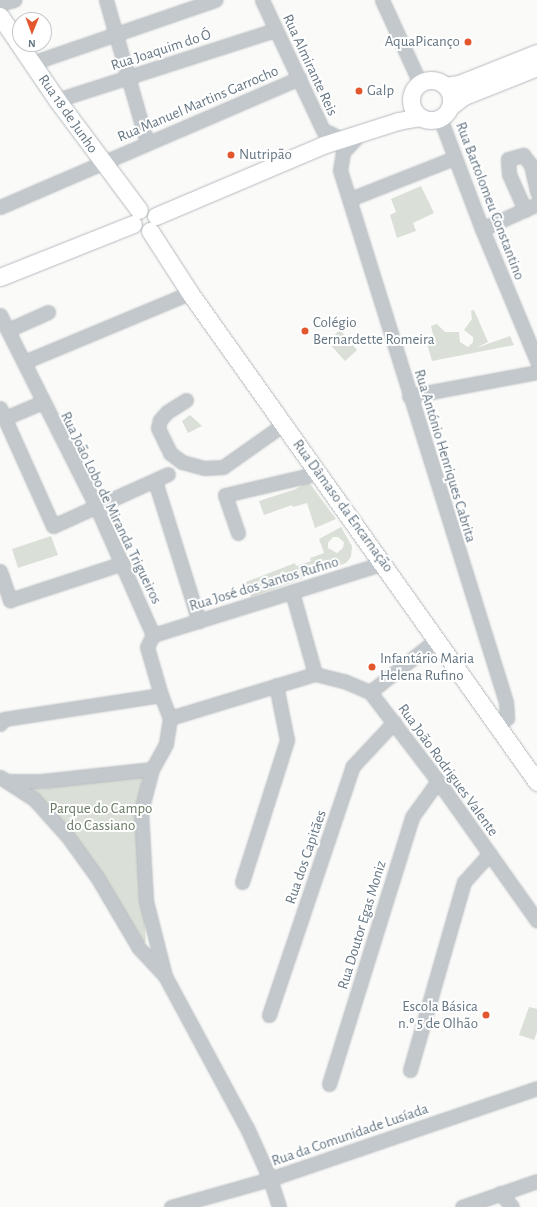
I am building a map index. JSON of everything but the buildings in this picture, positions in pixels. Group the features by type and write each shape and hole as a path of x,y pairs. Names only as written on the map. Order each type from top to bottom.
{"main road":[{"name":"Rua 18 de Junho","path":"0,16 57,100 103,163 136,217"},
{"path":"420,117 412,107 411,101 412,94 420,83 433,80 446,86 459,84 537,53"},
{"path":"329,140 358,136 398,121 420,117 433,120 464,96 537,67"},
{"path":"445,112 450,94 446,86"},
{"path":"0,277 136,217 149,209 153,223 329,140 385,116 411,101"},
{"name":"Rua Dâmaso da Encarnação","path":"153,223 190,292 384,563 537,782"}],"street":[{"path":"0,4 14,0"},
{"path":"106,0 148,144"},
{"path":"32,62 215,0"},
{"name":"Rua Almirante Reis","path":"262,0 322,130 329,140"},
{"path":"382,0 420,83"},
{"name":"Rua Joaquim do Ó","path":"57,100 275,30"},
{"name":"Rua Manuel Martins Garrocho","path":"0,207 299,78"},
{"name":"Rua Bartolomeu Constantino","path":"445,112 454,158 537,361"},
{"name":"Rua António Henriques Cabrita","path":"358,136 343,152 340,170 409,396 506,702 506,718 498,725"},
{"path":"525,210 509,174 508,159 523,155 531,164 537,192"},
{"path":"350,199 454,158"},
{"path":"482,229 537,204"},
{"path":"24,362 190,292"},
{"path":"8,330 48,312"},
{"name":"Rua João Lobo de Miranda Trigueiros","path":"0,315 97,508 123,563 153,635"},
{"path":"409,396 537,372"},
{"path":"186,400 167,412 160,420 158,428 170,453 182,462 204,468 223,467 284,424"},
{"path":"43,402 3,413 53,526 97,508 168,474"},
{"path":"238,533 225,495 252,487 294,480 319,473"},
{"path":"263,494 294,480"},
{"path":"155,481 200,621"},
{"path":"0,571 10,600 123,563"},
{"name":"Rua José dos Santos Rufino","path":"153,635 384,563"},
{"path":"292,592 314,674"},
{"path":"153,635 147,647 161,695 170,718 166,744 152,769 141,811 146,901 165,976 234,1104 270,1178 279,1207"},
{"path":"370,692 437,639"},
{"name":"Rua João Rodrigues Valente","path":"170,718 314,674 344,681 370,692 438,781 537,921"},
{"path":"242,882 287,740 276,685"},
{"path":"0,724 4,719 161,695"},
{"name":"Rua dos Capitães","path":"269,1015 354,766 394,722"},
{"path":"4,779 42,781 152,769"},
{"path":"4,779 34,799 68,837 97,877 139,948 165,976"},
{"name":"Rua Doutor Egas Moniz","path":"330,1084 412,817 438,781"},
{"path":"410,1070 464,882 489,854"},
{"name":"Rua da Comunidade Lusíada","path":"171,1207 270,1178 537,1088"},
{"path":"462,1207 537,1181"},
{"path":"500,1193 512,1207"}],"green space":[{"path":"421,186 434,213 413,223 416,231 397,238 390,215 396,212 391,199"},
{"path":"474,310 488,342 476,348 510,336 514,345 432,361 426,340 434,338 431,326 437,324 445,332 459,332 460,342 468,347 473,342 473,337 464,330 472,319 471,311"},
{"path":"340,330 357,350 345,361 327,341"},
{"path":"190,415 202,426 188,433 182,421"},
{"path":"308,481 336,519 315,528 307,503 293,507 292,505 264,515 259,501 296,489"},
{"path":"341,527 352,546 351,557 346,563 251,597 246,582 295,563 296,566 311,561 310,558 324,553 319,539","holes":["333,537 338,537 344,542 343,548 337,553 328,548 328,543"]},
{"path":"51,536 58,555 18,568 12,549"},
{"name":"Parque do Campo do Cassiano","path":"143,773 138,811 146,942 141,943 24,786 43,789"},
{"path":"529,1007 537,1009 537,1032 534,1040 519,1035"}],"place":[{"name":"AquaPicanço","path":"468,42"},
{"name":"Galp","path":"359,91"},
{"name":"Nutripão","path":"231,155"},
{"name":"Colégio Bernardette Romeira","path":"305,331"},
{"name":"Infantário Maria Helena Rufino","path":"372,667"},
{"name":"Escola Básica n.º 5 de Olhão","path":"486,1015"}]}
